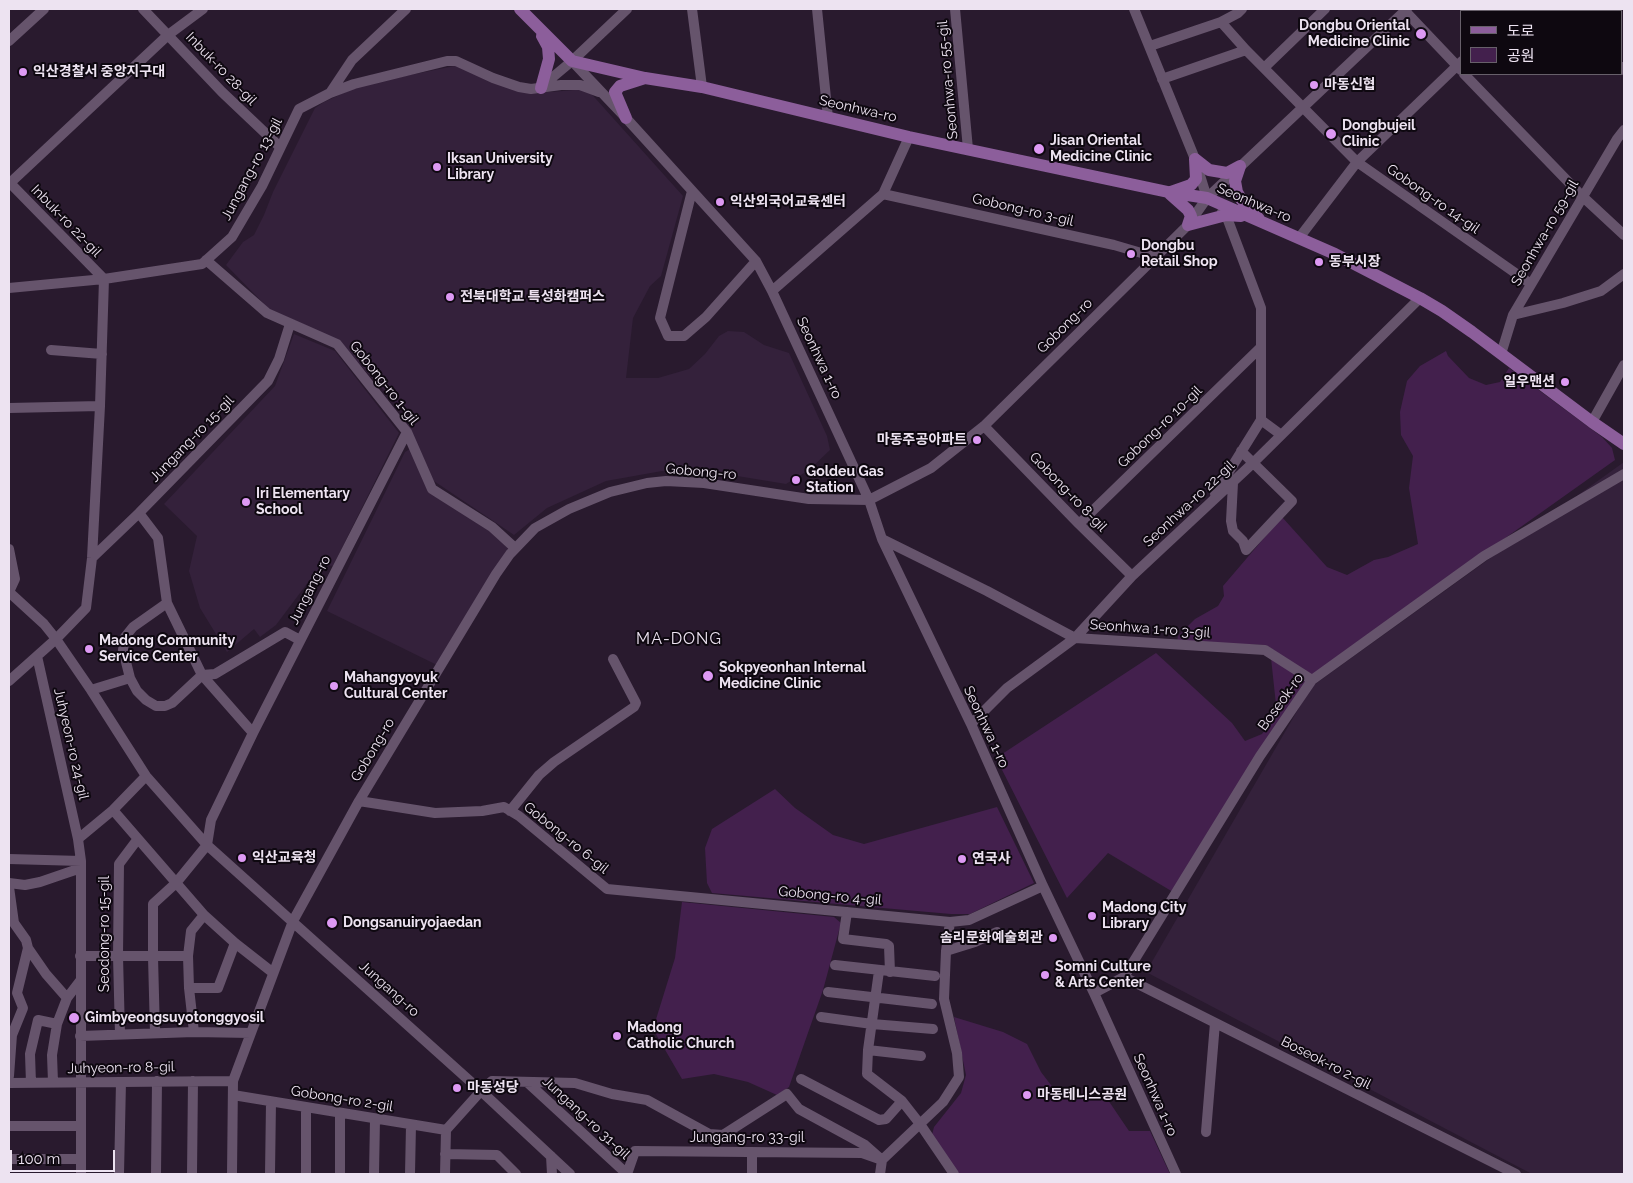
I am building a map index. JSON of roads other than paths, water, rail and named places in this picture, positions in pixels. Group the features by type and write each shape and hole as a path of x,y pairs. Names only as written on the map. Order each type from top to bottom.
{"main road":[{"path":"520,9 572,61"},
{"path":"537,27 548,47 549,59 541,88"},
{"name":"Seonhwa-ro","path":"572,61 645,78 702,87 968,150 1168,192 1207,198 1335,254 1420,298 1442,311 1624,444"},
{"path":"626,118 615,92 620,86 645,78"},
{"path":"1196,159 1208,170 1227,173 1240,166"},
{"path":"1168,192 1191,185 1196,179 1196,159"},
{"path":"1240,166 1235,180 1236,192 1262,223"},
{"path":"1168,192 1188,210 1191,216 1188,225"},
{"path":"1188,225 1226,215 1237,215 1262,223"}],"street":[{"name":"Inbuk-ro 28-gil","path":"143,9 222,92 280,147"},
{"path":"9,182 168,35 203,9"},
{"path":"330,93 352,60 406,9"},
{"path":"541,88 627,9"},
{"path":"692,9 702,87"},
{"path":"817,9 828,118"},
{"name":"Seonhwa-ro 55-gil","path":"955,9 968,150"},
{"path":"1134,9 1196,159 1207,198 1226,215 1261,308 1261,420 1211,501"},
{"path":"1150,46 1221,22 1242,9"},
{"path":"1264,68 1325,9"},
{"path":"9,41 40,10"},
{"path":"1299,238 1357,162 1460,66 1402,11"},
{"name":"Gobong-ro","path":"232,1174 233,1081 292,921 359,800 496,574 515,548 535,528 569,509 610,492 647,483 666,481 704,483 809,499 870,500 931,468 984,426 1188,225 1207,198 1402,11"},
{"name":"Gobong-ro 14-gil","path":"1221,22 1246,50 1357,162 1531,284"},
{"path":"1162,79 1246,50"},
{"name":"Jungang-ro 13-gil","path":"9,288 104,279 202,264 232,237 262,186 299,109 330,93 354,84 447,61 456,61 493,78 519,87 541,88 580,85 603,93"},
{"name":"Seonhwa 1-ro","path":"572,61 756,261 772,291 870,500 882,539 970,724 1176,1174"},
{"path":"1465,75 1582,196 1624,235"},
{"name":"Seonhwa-ro 59-gil","path":"1500,354 1513,315 1616,139 1624,130"},
{"path":"772,291 883,194 909,137"},
{"name":"Inbuk-ro 22-gil","path":"9,182 104,279"},
{"path":"692,191 660,318 668,336 684,336 706,316 756,261"},
{"name":"Gobong-ro 3-gil","path":"883,194 1114,245 1155,257"},
{"name":"Gobong-ro 1-gil","path":"206,260 268,313 337,344 406,432 432,489 492,527 515,548"},
{"path":"1513,315 1563,303 1600,290 1624,274"},
{"path":"9,681 56,639 86,608 92,558 104,279"},
{"name":"Seonhwa-ro 22-gil","path":"970,724 1007,688 1075,638 1132,576 1211,501 1233,483 1280,434 1420,298"},
{"name":"Jungang-ro 15-gil","path":"92,558 139,513 268,381 279,359 290,324"},
{"name":"Gobong-ro 10-gil","path":"1079,524 1260,348"},
{"path":"51,350 102,354"},
{"path":"1592,422 1624,365"},
{"path":"9,408 100,406"},
{"path":"1261,420 1280,434"},
{"name":"Gobong-ro 8-gil","path":"984,426 1132,576"},
{"name":"Jungang-ro","path":"207,844 211,820 253,733 406,432"},
{"path":"1233,483 1231,521 1233,530 1243,541 1246,550 1292,501 1242,451"},
{"name":"Boseok-ro","path":"1124,977 1260,756 1312,680 1484,556 1624,474"},
{"path":"139,513 158,538 167,603 202,675 253,733"},
{"name":"Seonhwa 1-ro 3-gil","path":"882,539 1075,638 1265,650 1312,680"},
{"path":"9,549 16,579 9,592"},
{"name":"Jungang-ro","path":"9,592 44,624 56,639 146,776 207,844 481,1091 570,1174"},
{"path":"167,603 134,627 125,637 124,650 130,678 136,691 156,706 165,706 172,703 202,675 215,674 285,632 300,640"},
{"name":"Juhyeon-ro 24-gil","path":"37,656 78,839 81,864 81,1174"},
{"path":"510,811 540,775 554,762 634,707 636,703 613,659"},
{"path":"91,690 130,678"},
{"path":"78,839 113,810 146,776"},
{"name":"Gobong-ro 6-gil","path":"359,800 435,813 482,811 504,807 519,816 607,889"},
{"path":"113,810 137,840 204,915 235,943 272,972"},
{"name":"Seodong-ro 15-gil","path":"120,1034 118,956 119,864 137,840"},
{"path":"155,1033 153,904 176,883 207,844"},
{"path":"9,859 81,864"},
{"path":"9,883 25,885 40,882 81,864"},
{"name":"Gobong-ro 4-gil","path":"607,889 950,922 969,920 1043,886"},
{"path":"9,887 14,923 46,974 68,998"},
{"path":"847,912 843,939 886,944 889,946 885,971 875,998 868,1050 869,1077 902,1101 954,1174"},
{"path":"194,1032 189,988 188,956 191,932 204,915"},
{"path":"880,1174 882,1160 944,1102 959,1077 957,1052 944,999 946,951 950,922"},
{"path":"946,951 997,932"},
{"path":"189,988 218,988 235,943"},
{"path":"9,1076 12,1035 23,1008 17,993 28,948"},
{"path":"80,956 188,956"},
{"path":"835,965 934,976"},
{"path":"1094,993 1124,977"},
{"name":"Boseok-ro 2-gil","path":"1124,977 1516,1174"},
{"path":"53,1082 52,1055 57,1024 68,998 80,981"},
{"path":"828,992 932,1004"},
{"path":"821,1017 872,1024 933,1029"},
{"path":"31,1083 30,1054 38,1020 57,1024"},
{"path":"1206,1132 1215,1022"},
{"path":"80,1036 194,1032 251,1033"},
{"path":"868,1050 921,1056"},
{"path":"801,1080 879,1120 886,1118 902,1101"},
{"path":"192,1174 193,1081"},
{"name":"Juhyeon-ro 8-gil","path":"9,1083 233,1081"},
{"path":"445,1174 446,1130 492,1081 575,1083 612,1094 647,1100 708,1134 723,1135 787,1094 799,1109 865,1145 882,1160"},
{"path":"119,1174 121,1082"},
{"path":"156,1174 157,1082"},
{"name":"Jungang-ro 31-gil","path":"526,1082 627,1174"},
{"name":"Gobong-ro 2-gil","path":"233,1095 446,1130"},
{"path":"270,1174 272,1102"},
{"path":"306,1108 306,1174"},
{"path":"340,1114 340,1174"},
{"path":"374,1119 374,1174"},
{"path":"410,1174 411,1125"},
{"path":"9,1126 80,1126"},
{"name":"Jungang-ro 33-gil","path":"627,1174 635,1151 862,1153 882,1160"},
{"path":"752,1153 752,1174"},
{"path":"446,1154 497,1155 516,1174"},
{"path":"551,1156 552,1174"},
{"path":"9,1159 81,1159"}],"place":[{"name":"Dongbu Oriental Medicine Clinic","path":"1421,34"},
{"name":"익산경찰서 중앙지구대","path":"23,72"},
{"name":"마동신협","path":"1314,85"},
{"name":"Dongbujeil Clinic","path":"1331,134"},
{"name":"Jisan Oriental Medicine Clinic","path":"1039,149"},
{"name":"Iksan University Library","path":"437,167"},
{"name":"익산외국어교육센터","path":"720,202"},
{"name":"Dongbu Retail Shop","path":"1131,254"},
{"name":"동부시장","path":"1319,262"},
{"name":"전북대학교 특성화캠퍼스","path":"450,297"},
{"name":"일우맨션","path":"1565,382"},
{"name":"마동주공아파트","path":"977,440"},
{"name":"Goldeu Gas Station","path":"796,480"},
{"name":"Iri Elementary School","path":"246,502"},
{"name":"Madong Community Service Center","path":"89,649"},
{"name":"Sokpyeonhan Internal Medicine Clinic","path":"708,676"},
{"name":"Mahangyoyuk Cultural Center","path":"334,686"},
{"name":"익산교육청","path":"242,858"},
{"name":"연국사","path":"962,859"},
{"name":"Madong City Library","path":"1092,916"},
{"name":"Dongsanuiryojaedan","path":"332,923"},
{"name":"솜리문화예술회관","path":"1053,938"},
{"name":"Somni Culture & Arts Center","path":"1045,975"},
{"name":"Gimbyeongsuyotonggyosil","path":"74,1018"},
{"name":"Madong Catholic Church","path":"617,1036"},
{"name":"마동성당","path":"457,1088"},
{"name":"마동테니스공원","path":"1027,1095"}],"district":[{"name":"MA-DONG","path":"679,639"}]}
